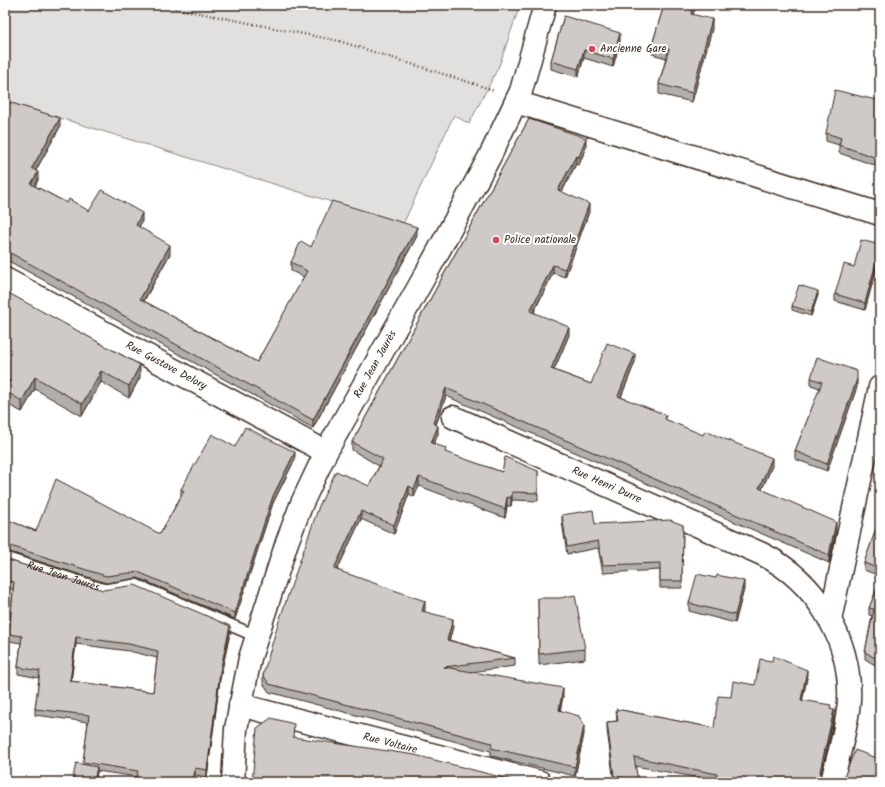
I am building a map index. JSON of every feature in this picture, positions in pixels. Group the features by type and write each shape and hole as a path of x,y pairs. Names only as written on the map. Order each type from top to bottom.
{"street":[{"name":"Rue Jean Jaurès","path":"232,782 244,681 256,636 295,520 326,452 480,176 521,92 545,5"},
{"path":"516,102 880,214"},
{"name":"Rue Gustave Delory","path":"5,279 326,452"},
{"path":"830,620 880,387"},
{"name":"Rue Henri Durre","path":"453,417 776,561 802,581 813,593 830,620 844,654 849,686 847,718 832,782"},
{"name":"Rue Voltaire","path":"240,705 540,782"}],"lane":[{"name":"Rue Jean Jaurès","path":"5,558 105,590 136,585 256,636"}],"path":[{"path":"158,5 340,41 484,87"}],"shaded area":[{"path":"5,5 520,5 499,66 469,124 454,115 403,224 5,101"}],"building":[{"path":"664,5 693,5 691,14 712,19 692,93 659,84 669,49 652,45"},
{"name":"Ancienne Gare","path":"564,16 620,33 613,59 584,50 578,69 551,61"},
{"path":"835,90 880,101 880,159 839,145 841,138 826,133"},
{"path":"5,101 60,118 32,168 38,172 31,184 67,203 69,199 89,211 102,190 142,213 136,225 170,245 140,299 257,362 307,271 291,262 301,241 311,247 332,201 417,227 313,420 5,250"},
{"path":"529,119 586,138 579,157 576,156 558,190 589,204 565,269 553,265 530,311 569,327 551,369 591,384 607,343 635,354 618,396 666,415 665,419 703,435 705,431 772,458 759,488 836,522 829,555 446,388 433,423 438,426 431,443 446,448 445,452 502,472 505,457 538,471 538,493 512,492 511,498 507,497 505,509 419,477 414,489 409,486 394,525 361,511 334,569 425,601 422,611 453,619 447,640 515,658 444,667 563,688 559,710 579,716 584,726 575,767 491,748 492,743 269,684 263,675 277,627 319,506 336,471 369,486 383,459 352,442"},
{"path":"861,240 880,245 865,303 835,294 844,264 854,267"},
{"path":"799,285 818,291 811,312 792,306"},
{"path":"5,291 140,365 129,386 101,371 82,404 35,377 22,401 5,391 10,381 5,377"},
{"path":"817,357 857,371 857,379 827,464 795,451 822,382 811,378"},
{"path":"245,427 295,452 273,496 235,613 138,572 106,576 5,545 5,519 36,531 56,479 160,534 184,491 181,489 212,434 235,447"},
{"path":"593,510 595,524 670,520 683,525 682,581 660,581 660,563 603,565 598,541 567,547 562,515"},
{"path":"880,518 880,569 864,563"},
{"path":"5,559 103,590 135,585 230,626 220,672 207,770 195,768 192,782 136,782 138,771 83,762 89,715 35,709 40,671 18,667 22,636 9,634 14,582 5,581","holes":["76,637 129,644 158,651 153,692 70,681"]},
{"path":"697,574 716,578 717,575 744,581 735,615 689,603"},
{"path":"880,581 880,661 865,652 874,609 869,608"},
{"path":"575,595 585,649 539,654 538,598 560,598"},
{"path":"773,656 807,670 801,700 831,705 830,709 834,710 820,771 823,782 716,782 717,774 634,757 638,781 614,776 607,722 618,721 616,709 714,728 718,696 731,697 733,681 755,685 760,659 772,661"},
{"path":"271,718 294,724 293,737 415,755 520,782 252,782 257,728"},
{"path":"855,750 876,758 874,764 880,766 880,782 842,782"},
{"path":"76,763 97,767 94,782 72,782"}],"place":[{"name":"Ancienne Gare","path":"592,49"},
{"name":"Police nationale","path":"496,240"}]}
